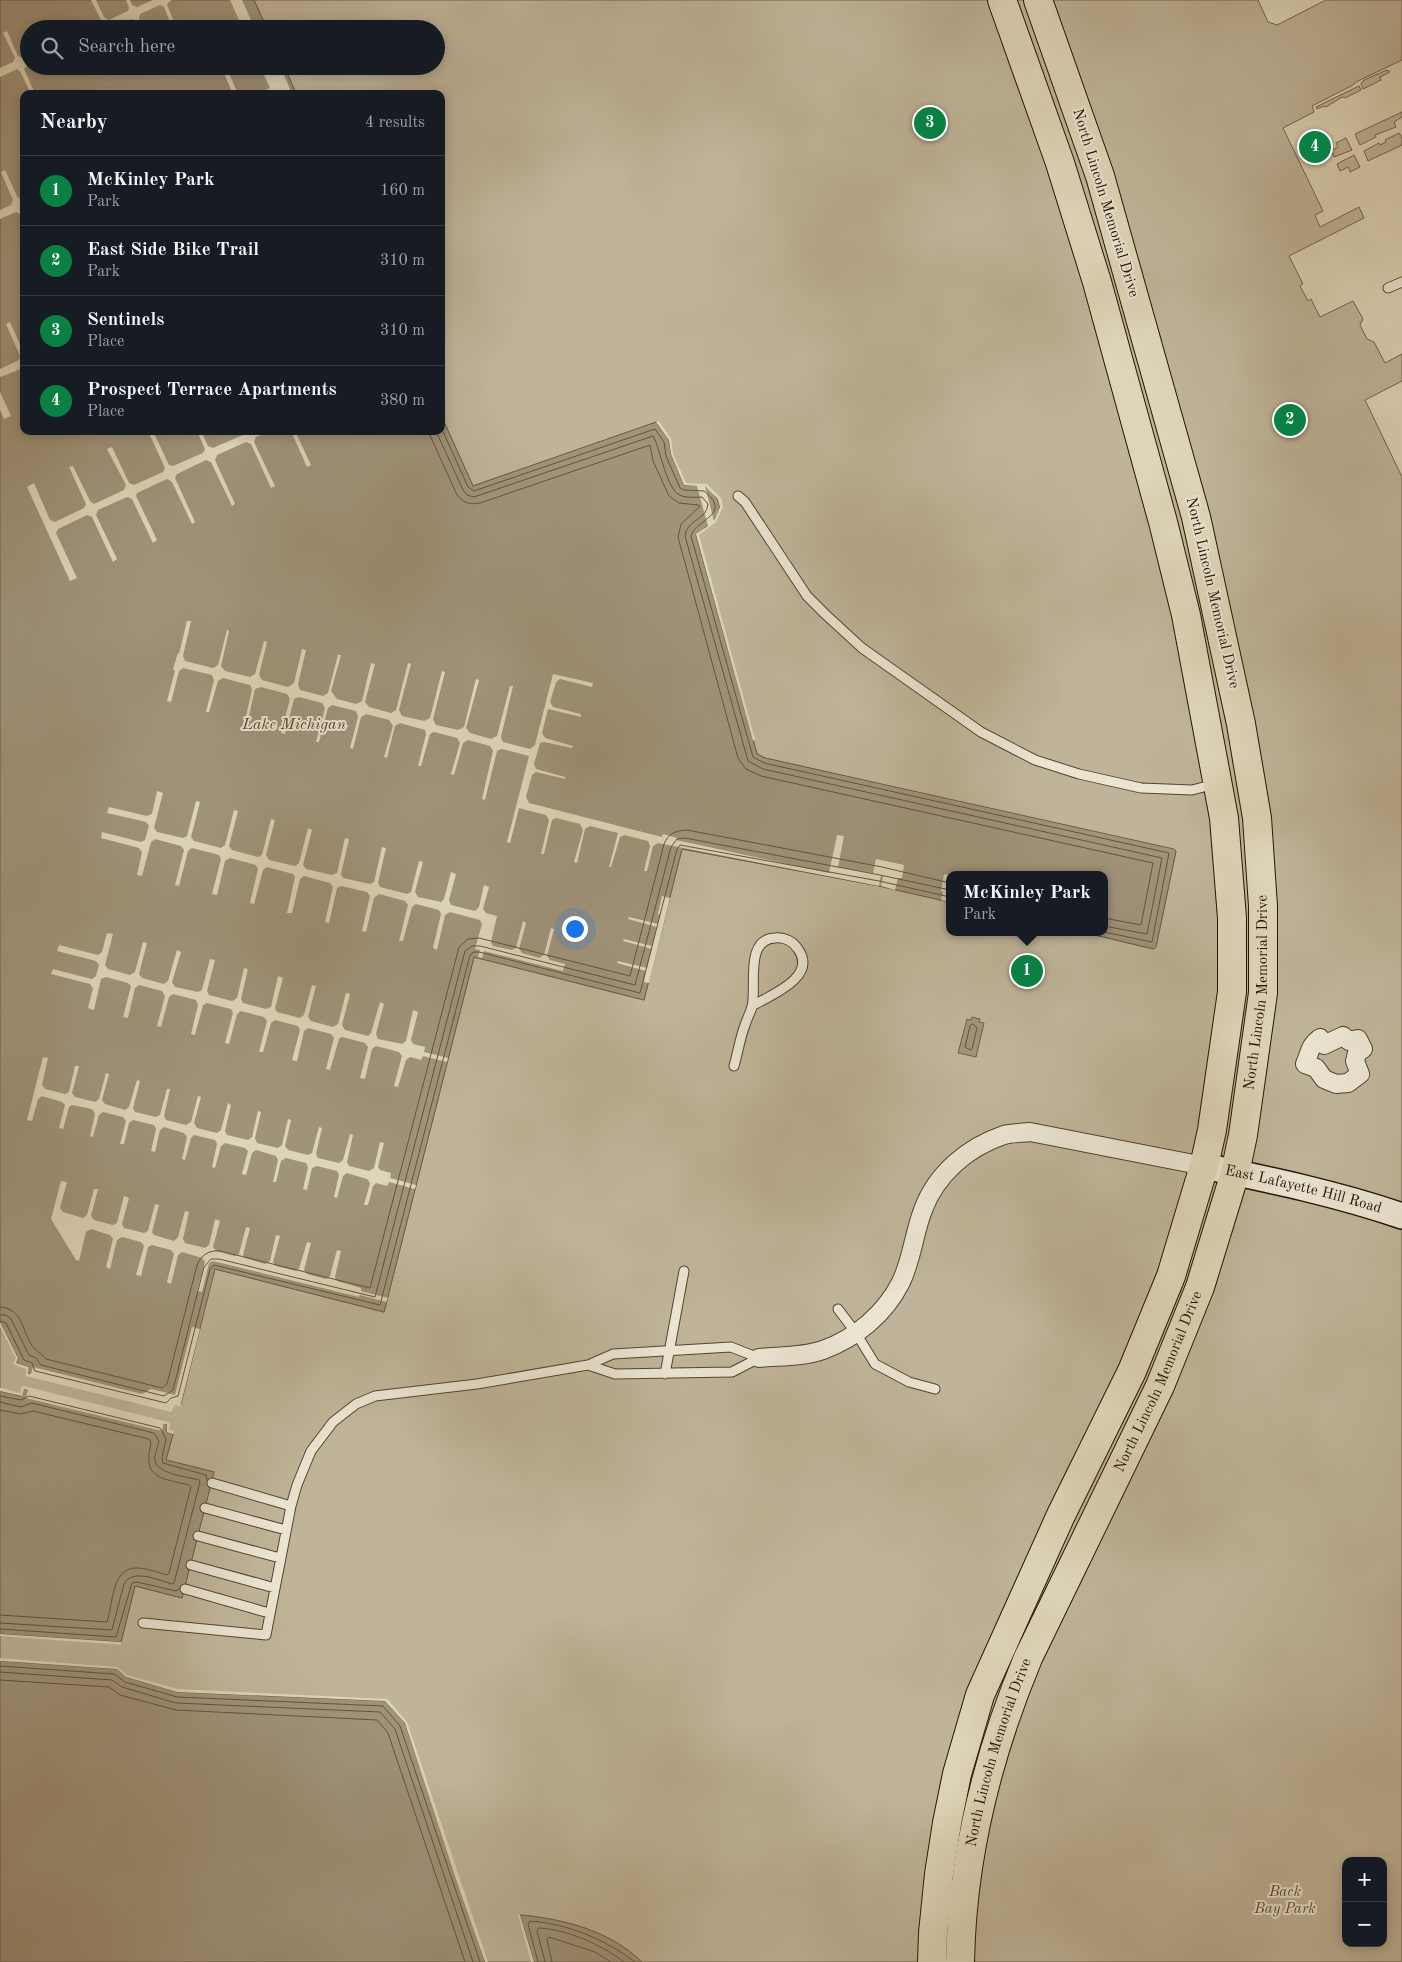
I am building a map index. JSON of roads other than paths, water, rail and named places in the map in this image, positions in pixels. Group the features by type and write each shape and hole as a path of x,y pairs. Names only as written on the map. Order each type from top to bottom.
{"main road":[{"name":"North Lincoln Memorial Drive","path":"932,1962 939,1874 947,1823 957,1774 980,1695 1061,1515 1132,1371 1171,1276 1204,1166 1213,1125 1232,992 1232,918 1224,818 1186,615 1097,282 1060,163 1002,0"},
{"name":"North Lincoln Memorial Drive","path":"960,1962 966,1881 990,1765 1013,1695 1028,1658 1160,1386 1200,1287 1235,1173 1243,1135 1263,993 1263,906 1257,821 1243,734 1196,517 1168,412 1100,176 1038,0"}],"street":[{"path":"759,1358 821,1351 856,1333 878,1315 891,1300 902,1281 923,1209 932,1191 956,1161 988,1142 1005,1135 1030,1132 1204,1166"},
{"name":"East Lafayette Hill Road","path":"1204,1166 1364,1204 1402,1216"}],"lane":[{"path":"1388,288 1402,282"},
{"path":"738,496 745,502 807,596 825,614 862,648 981,732 1035,760 1079,774 1141,788 1192,790 1218,783"},
{"path":"734,1066 744,1026 752,1006 753,967 756,951 763,942 773,937 791,941 802,955 800,973 793,982 752,1006"},
{"path":"665,1374 684,1271"},
{"path":"838,1309 856,1333 875,1364 909,1382 935,1388"},
{"path":"143,1624 266,1635 280,1558 297,1485 311,1451 333,1422 356,1404 375,1396 476,1384 588,1365 613,1354 731,1347 759,1358"},
{"path":"588,1365 615,1374 732,1372 759,1358"},
{"path":"212,1483 291,1506"},
{"path":"205,1508 286,1530"},
{"path":"198,1536 280,1558"},
{"path":"191,1565 275,1588"},
{"path":"184,1589 269,1613"}],"water":[{"name":"Lake Michigan","path":"0,0 254,0 263,20 20,20 20,75 288,75 294,90 20,90 20,435 445,435 445,424 473,486 656,422 669,440 671,454 684,485 706,486 718,501 718,513 715,518 696,535 757,754 765,758 1174,849 1176,851 1156,947 1154,949 1099,936 1108,936 1108,871 946,871 946,901 879,886 682,849 644,1000 474,957 384,1312 215,1269 181,1404 173,1402 171,1409 28,1374 29,1367 16,1363 18,1358 0,1322"},
{"path":"972,1017 980,1019 979,1022 984,1023 976,1057 958,1053 967,1019 971,1020"},
{"path":"23,1389 167,1424 167,1432 173,1434 166,1460 214,1472 182,1598 135,1586 121,1642 0,1634 0,1391 21,1396"},
{"path":"0,1661 117,1669 126,1677 177,1692 385,1701 405,1723 485,1962 0,1962"},
{"path":"520,1915 570,1923 586,1928 616,1942 642,1962 534,1962"}],"place":[{"name":"Sentinels","path":"930,123"},
{"name":"Prospect Terrace Apartments","path":"1315,147"},
{"name":"East Side Bike Trail","path":"1290,420"},
{"name":"McKinley Park","path":"1027,971"}],"park label":[{"name":"Back Bay Park","path":"1285,1900"}]}
